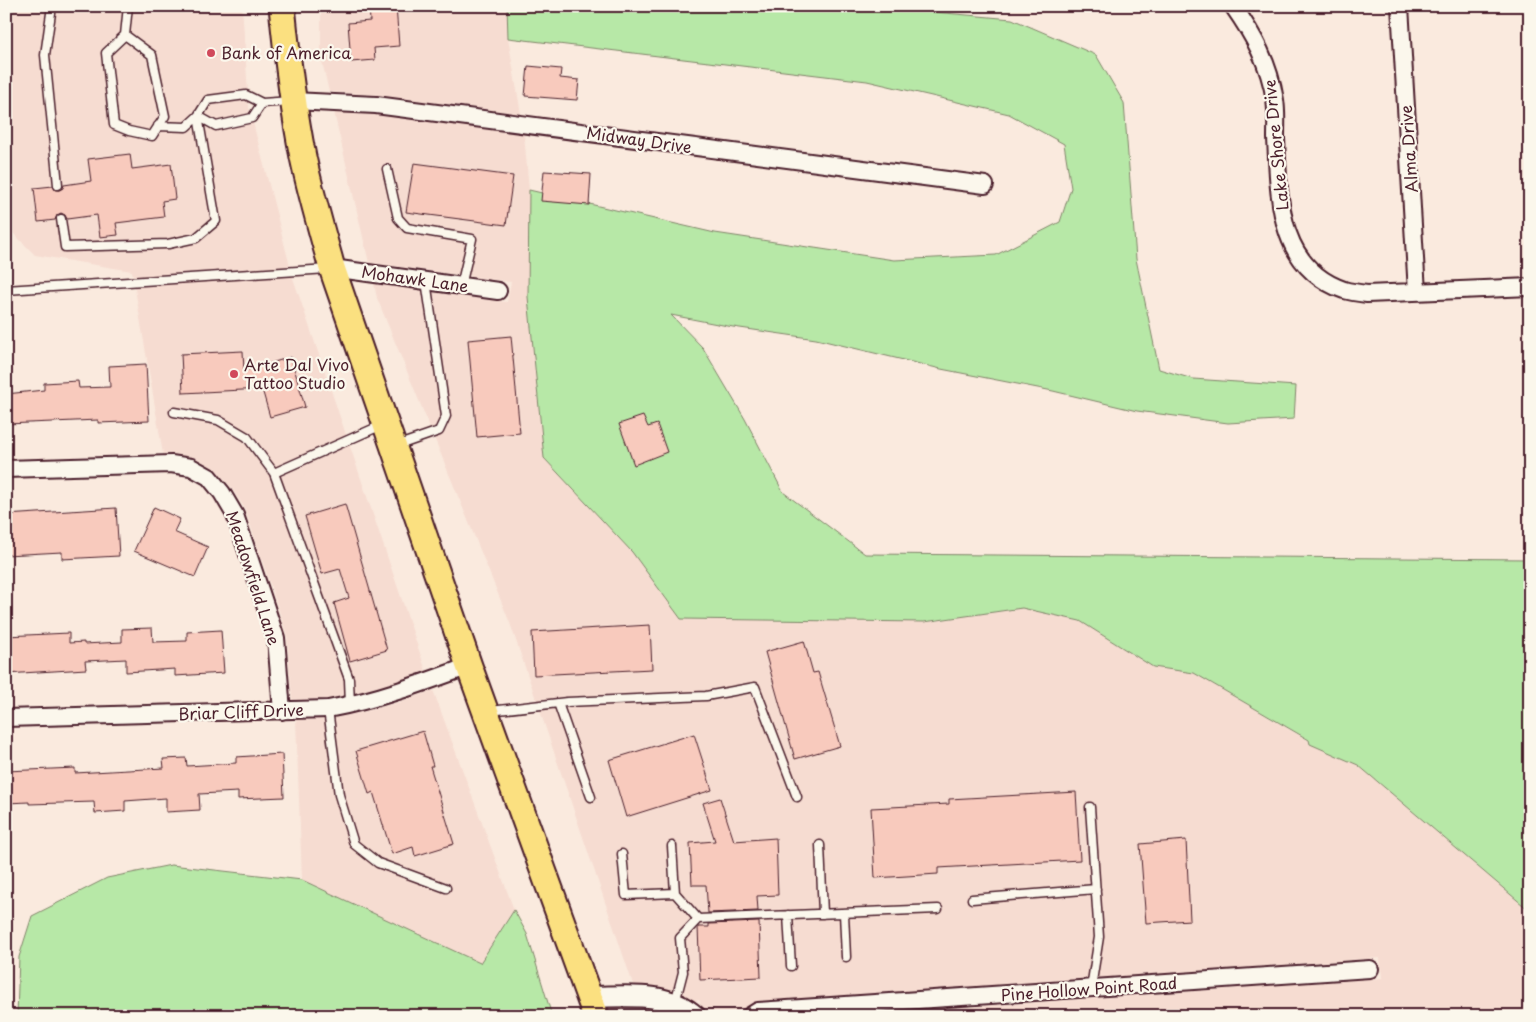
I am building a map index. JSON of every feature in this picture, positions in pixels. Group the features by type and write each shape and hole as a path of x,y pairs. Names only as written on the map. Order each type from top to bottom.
{"main road":[{"path":"282,6 293,101 309,183 332,268 469,666 592,1006"}],"street":[{"name":"Lake Shore Drive","path":"1234,6 1252,34 1267,66 1275,101 1279,199 1285,226 1294,249 1306,266 1323,279 1344,290 1366,294 1530,287"},
{"name":"Alma Drive","path":"1400,6 1418,292"},
{"name":"Midway Drive","path":"293,101 376,105 985,185"},
{"name":"Mohawk Lane","path":"332,268 498,291"},
{"name":"Meadowfield Lane","path":"6,468 171,464 190,467 208,478 222,493 235,514 276,638 282,711"},
{"name":"Briar Cliff Drive","path":"6,718 328,709 400,692 469,666"},
{"name":"Pine Hollow Point Road","path":"750,1016 758,1012 1370,969"},
{"path":"592,1006 652,997 683,1012"}],"lane":[{"path":"52,6 45,55 58,185"},
{"path":"125,35 152,55 165,116 152,136 129,131 114,125 106,53 125,35 128,6"},
{"path":"158,126 186,127 198,116 208,100 246,95 262,103 293,101"},
{"path":"198,116 216,126 252,118 262,103"},
{"path":"62,219 64,247 168,244 196,238 216,221 198,116"},
{"path":"387,169 398,218 407,228 472,239 461,286"},
{"path":"6,290 332,268"},
{"path":"394,447 439,431 446,416 426,281"},
{"path":"174,412 218,420 247,437 274,474 349,679 350,705"},
{"path":"274,474 386,423"},
{"path":"486,712 558,703 706,696 755,687 797,797"},
{"path":"558,703 591,797"},
{"path":"328,709 339,794 354,844 378,863 446,888"},
{"path":"1090,807 1099,937 1091,988"},
{"path":"820,845 823,914"},
{"path":"672,846 675,893 698,918"},
{"path":"622,854 626,895 675,893"},
{"path":"972,899 1096,889"},
{"path":"683,1012 683,972 680,938 698,918 938,909"},
{"path":"844,913 846,957"},
{"path":"788,915 791,966"}],"shaded area":[{"path":"6,6 242,6 249,107 293,278 426,671 353,694 327,699 292,700 287,635 245,509 231,487 215,469 193,457 163,454 132,271 35,255 6,226"},
{"path":"321,6 507,6 508,38 521,114 377,95 329,92 321,57"},
{"path":"334,112 374,114 524,134 529,190 528,297 544,458 632,552 681,619 924,622 1022,608 1080,621 1153,667 1194,673 1309,741 1310,744 1358,765 1530,911 1530,1016 841,1016 1382,978 1380,958 758,1002 727,1016 712,1016 701,1006 699,1000 693,1001 676,992 654,987 634,987 510,623 377,298 374,284 507,302 511,282 369,263"},
{"path":"433,690 514,910 480,963 302,880 296,720 329,719 359,713 404,701"}],"green space":[{"path":"507,6 895,6 900,9 1012,19 1096,55 1124,103 1136,259 1159,369 1193,379 1296,386 1294,419 1228,423 1137,411 1053,391 941,369 816,339 733,327 671,315 703,348 745,419 783,492 865,554 1530,559 1530,911 1358,765 1310,744 1309,740 1194,673 1153,667 1080,621 1022,608 924,622 681,619 632,552 544,458 528,297 529,190 715,233 894,260 996,255 1060,222 1071,188 1064,144 1009,114 867,81 508,38"},
{"path":"171,865 302,880 480,963 514,910 527,934 552,1016 17,1016 19,957 32,916 107,878"}],"building":[{"path":"369,6 396,6 399,46 374,48 375,60 351,62 348,23 370,21"},
{"path":"528,66 561,69 560,78 579,80 577,100 525,96"},
{"path":"130,154 132,169 171,164 175,199 162,201 164,217 116,223 118,235 100,237 97,215 67,219 61,213 57,215 55,220 38,222 34,188 53,186 55,190 59,190 64,185 91,181 88,159"},
{"path":"414,163 513,176 506,225 406,212"},
{"path":"544,171 591,174 589,205 541,201"},
{"path":"511,336 520,433 477,437 468,340"},
{"path":"243,351 244,371 291,357 305,407 270,417 262,389 183,393 181,354"},
{"path":"146,364 149,421 98,423 98,420 6,424 6,394 44,390 44,383 78,381 79,388 110,387 109,366"},
{"path":"643,416 648,427 657,424 667,452 634,465 619,424"},
{"path":"345,504 387,650 350,661 334,603 349,598 340,569 322,574 305,516"},
{"path":"154,507 180,519 174,532 208,547 195,577 134,551"},
{"path":"116,508 119,556 62,559 62,552 6,555 6,515"},
{"path":"650,625 652,669 534,675 532,632"},
{"path":"152,628 153,642 187,641 187,632 221,630 224,673 175,676 175,669 126,672 126,659 85,661 86,669 6,674 6,636 69,633 69,643 122,642 122,629"},
{"path":"804,641 813,673 818,672 840,746 795,759 765,652"},
{"path":"423,731 433,766 430,766 454,844 415,856 413,847 392,854 373,792 369,794 356,751"},
{"path":"694,734 712,790 626,817 609,760"},
{"path":"282,754 284,797 238,799 238,792 199,794 200,810 166,812 166,798 125,801 125,811 95,813 94,802 6,803 6,771 75,768 75,773 164,768 163,759 186,758 187,766 236,763 236,757"},
{"path":"1076,792 1080,860 938,868 938,874 875,878 871,808 949,804 949,799"},
{"path":"720,798 734,841 776,838 778,895 757,896 758,911 708,913 706,885 692,885 690,843 715,841 703,803"},
{"path":"1186,840 1190,920 1146,923 1140,844"},
{"path":"759,922 761,977 700,980 698,927 709,927 709,924"}],"place":[{"name":"Bank of America","path":"211,53"},
{"name":"Arte Dal Vivo Tattoo Studio","path":"234,374"}]}
